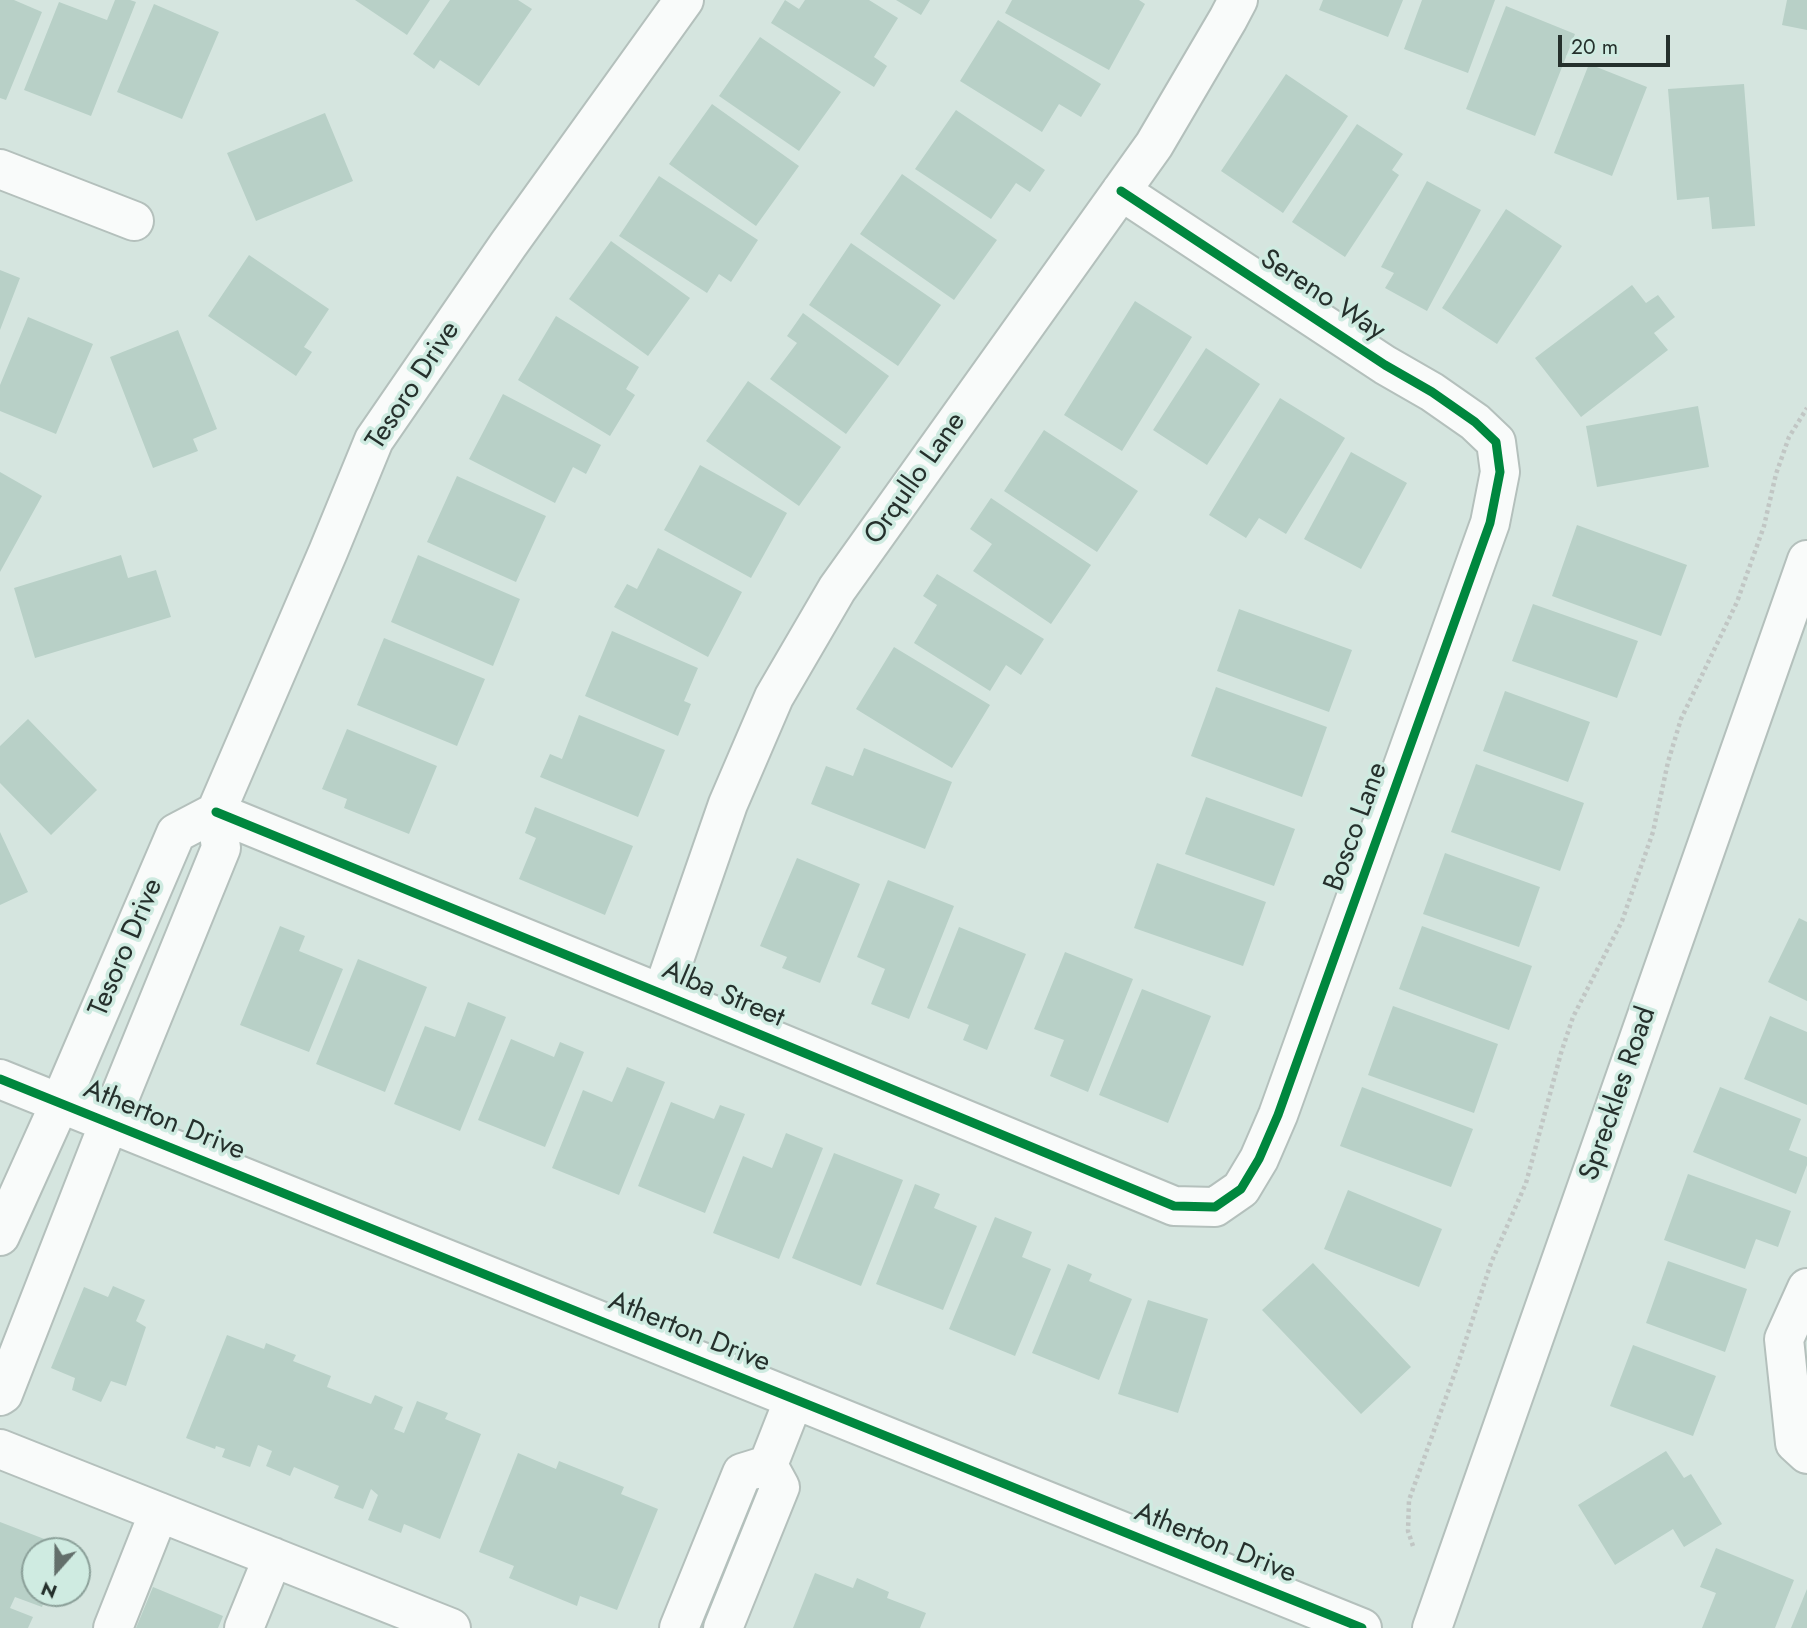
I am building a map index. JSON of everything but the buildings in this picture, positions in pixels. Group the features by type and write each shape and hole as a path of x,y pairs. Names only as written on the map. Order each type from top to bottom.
{"street":[{"name":"Tesoro Drive","path":"0,1396 221,848 216,812 373,440 508,244 684,0"},
{"name":"Orqullo Lane","path":"662,994 728,804 774,697 837,589 1154,145 1238,0"},
{"path":"0,169 134,221"},
{"name":"Sereno Way","path":"1121,191 1385,365 1432,392 1475,422 1496,442"},
{"name":"Bosco Lane","path":"1215,1207 1241,1189 1259,1159 1278,1115 1490,523 1500,472 1496,442"},
{"name":"Spreckles Road","path":"1432,1628 1807,559"},
{"name":"Tesoro Drive","path":"0,1236 176,833 216,812"},
{"name":"Alba Street","path":"216,812 1174,1206 1215,1207"},
{"name":"Atherton Drive","path":"0,1079 1362,1628"},
{"path":"1801,1448 1784,1339 1807,1288"},
{"path":"768,1465 794,1399"},
{"path":"0,1450 451,1628"},
{"path":"679,1628 742,1473 768,1465"},
{"path":"695,1589 728,1616 780,1487 768,1465"},
{"path":"113,1628 159,1512"},
{"path":"244,1628 273,1557"}],"path":[{"path":"1413,1546 1408,1531 1409,1500 1491,1263 1526,1183 1573,1017 1622,920 1653,832 1668,762 1681,719 1737,602 1789,437 1807,408"}],"cycle path":[{"path":"216,812 1174,1206 1215,1207 1241,1189 1259,1159 1278,1115 1490,523 1500,472 1496,442 1475,422 1121,191"},
{"path":"0,1079 1362,1628"}]}
